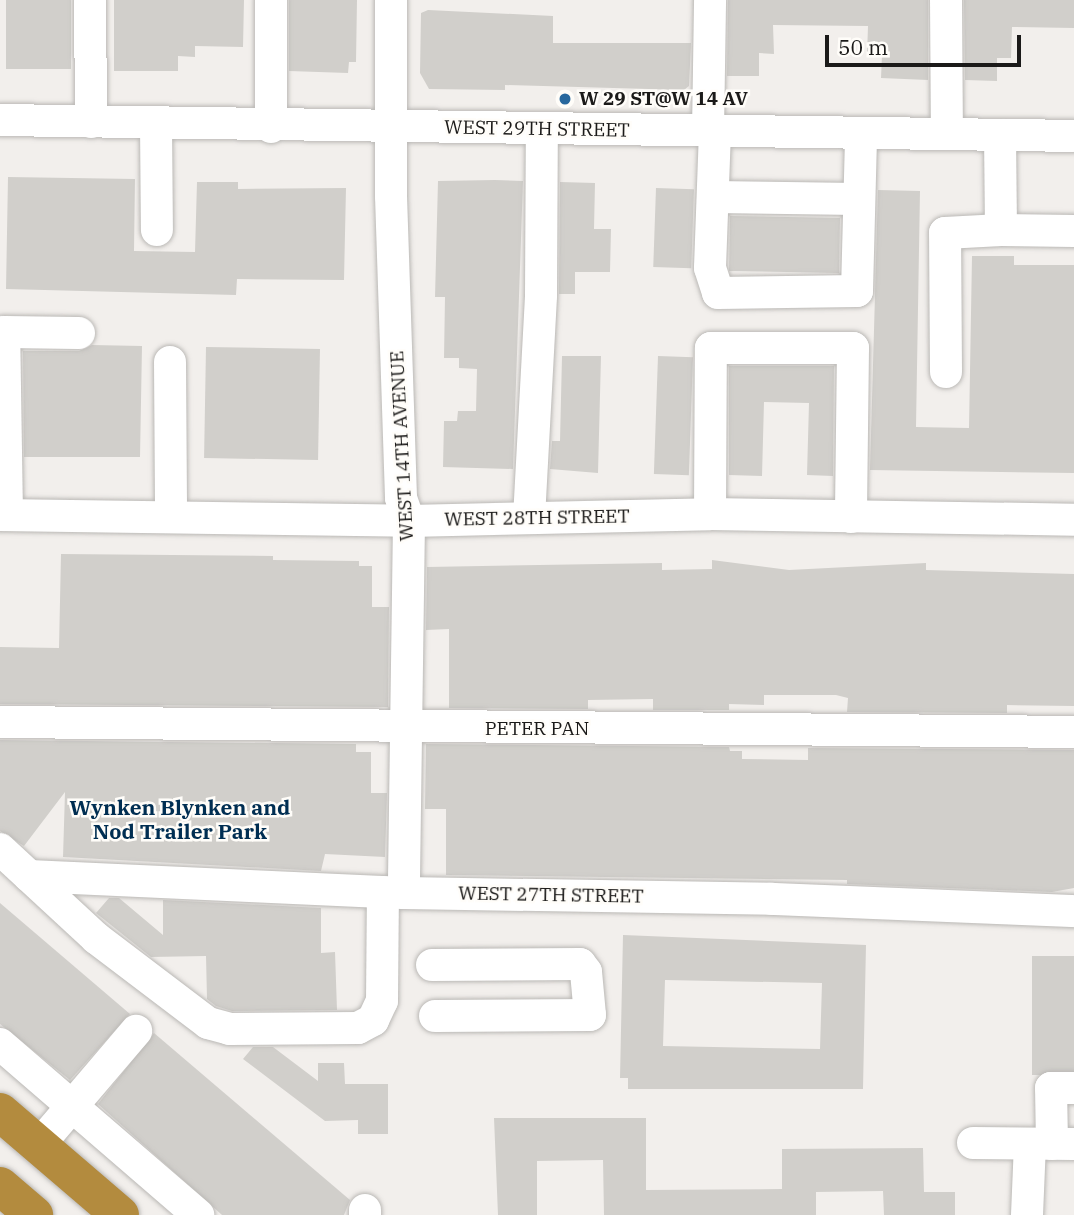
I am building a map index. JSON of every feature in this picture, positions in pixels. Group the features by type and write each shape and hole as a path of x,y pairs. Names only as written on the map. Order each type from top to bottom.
{"highway":[{"path":"0,1112 120,1215"},
{"path":"0,1186 34,1215"}],"street":[{"path":"90,0 91,122"},
{"path":"271,0 271,127"},
{"name":"WEST 14TH AVENUE","path":"0,849 96,938 208,1023 230,1029 358,1028 373,1020 382,1002 394,892 404,728 409,521 401,498 391,127 391,0"},
{"path":"710,0 713,197 710,268 718,293 858,291 861,133"},
{"path":"934,0 942,134"},
{"path":"942,134 946,0"},
{"name":"WEST 29TH STREET","path":"0,120 271,127 1074,136"},
{"path":"156,124 157,230"},
{"path":"529,518 541,295 542,129"},
{"path":"1000,135 1001,230"},
{"path":"713,197 859,199"},
{"path":"946,372 945,233 1001,230 1074,231"},
{"path":"3,515 4,332 79,332"},
{"path":"710,514 711,348 853,348 851,517"},
{"path":"170,362 171,517"},
{"name":"WEST 28TH STREET","path":"3,515 409,521 710,514 1074,520"},
{"name":"PETER PAN","path":"0,722 404,728 1074,732"},
{"name":"WEST 27TH STREET","path":"29,876 394,892 772,899 1074,911"},
{"path":"432,965 580,964 586,972 590,1015 435,1016"},
{"path":"39,1145 136,1031"},
{"path":"0,1044 198,1215"},
{"path":"1027,1215 1052,1144 1051,1088 1074,1088"},
{"path":"974,1143 1052,1144"}],"building":[{"path":"6,0 71,0 71,69 6,69"},
{"path":"114,0 244,0 243,47 195,46 195,57 178,56 178,71 114,71"},
{"path":"289,0 357,0 356,62 349,62 348,73 289,71"},
{"path":"728,0 928,0 928,80 881,78 882,55 867,55 868,26 773,25 774,54 759,53 759,76 727,76"},
{"path":"964,0 1074,0 1074,28 1012,27 1011,58 997,58 997,81 965,80"},
{"path":"428,10 553,16 553,43 691,43 689,86 684,90 505,85 505,90 429,89 420,73 421,13"},
{"path":"8,177 135,179 134,251 195,252 197,182 238,182 238,189 346,188 344,280 237,279 236,295 6,289"},
{"path":"438,181 523,181 513,469 443,467 444,421 457,421 458,411 476,411 477,369 459,368 459,358 444,358 445,297 435,297"},
{"path":"560,182 595,183 594,229 611,229 610,272 575,272 575,294 559,294"},
{"path":"656,188 694,189 691,268 653,267"},
{"path":"878,190 920,191 916,427 969,428 972,256 1014,256 1014,265 1074,265 1074,473 870,470"},
{"path":"730,216 840,218 839,273 729,271"},
{"path":"92,345 142,346 140,457 24,457 23,351 79,351"},
{"path":"206,347 320,349 318,460 204,458"},
{"path":"562,356 601,356 598,473 550,469 552,441 560,441"},
{"path":"658,356 693,357 689,475 654,474"},
{"path":"729,366 834,366 833,476 807,475 809,403 764,402 762,476 729,475"},
{"path":"61,554 273,556 273,560 359,561 359,566 372,566 372,607 389,607 388,707 0,704 0,647 59,648"},
{"path":"712,560 789,570 926,563 926,570 1074,574 1074,706 1007,705 1007,713 847,712 848,698 836,695 764,695 764,705 729,704 729,710 653,710 653,699 588,700 588,709 449,708 449,629 426,630 427,567 662,563 662,570 712,569"},
{"path":"0,740 356,744 356,752 371,752 371,793 387,793 385,857 325,854 321,871 63,857 65,792 24,846 0,831"},
{"path":"426,744 729,747 730,751 742,751 742,759 808,760 808,748 1074,750 1074,888 1052,892 847,884 847,880 446,875 446,809 425,809"},
{"path":"109,898 119,898 163,935 163,900 321,908 321,953 335,952 337,1010 232,1011 216,1006 207,999 206,956 151,957 96,913"},
{"path":"0,903 130,1014 70,1080 0,1024"},
{"path":"623,935 866,945 863,1089 628,1089 628,1078 620,1078","holes":["665,980 822,983 820,1049 663,1046"]},
{"path":"1032,956 1074,956 1074,1075 1032,1075"},
{"path":"154,1033 350,1200 344,1215 222,1215 98,1104"},
{"path":"253,1047 273,1047 318,1081 318,1063 344,1063 345,1084 388,1084 388,1134 358,1134 358,1120 325,1121 243,1059"},
{"path":"494,1118 646,1118 646,1190 782,1189 782,1149 923,1148 924,1192 955,1192 955,1215 884,1215 883,1191 816,1192 816,1215 604,1215 603,1160 537,1161 537,1215 498,1215"}],"place":[{"name":"W 29 ST@W 14 AV","path":"565,99"}],"district":[{"name":"Wynken Blynken and Nod Trailer Park","path":"180,819"}]}
